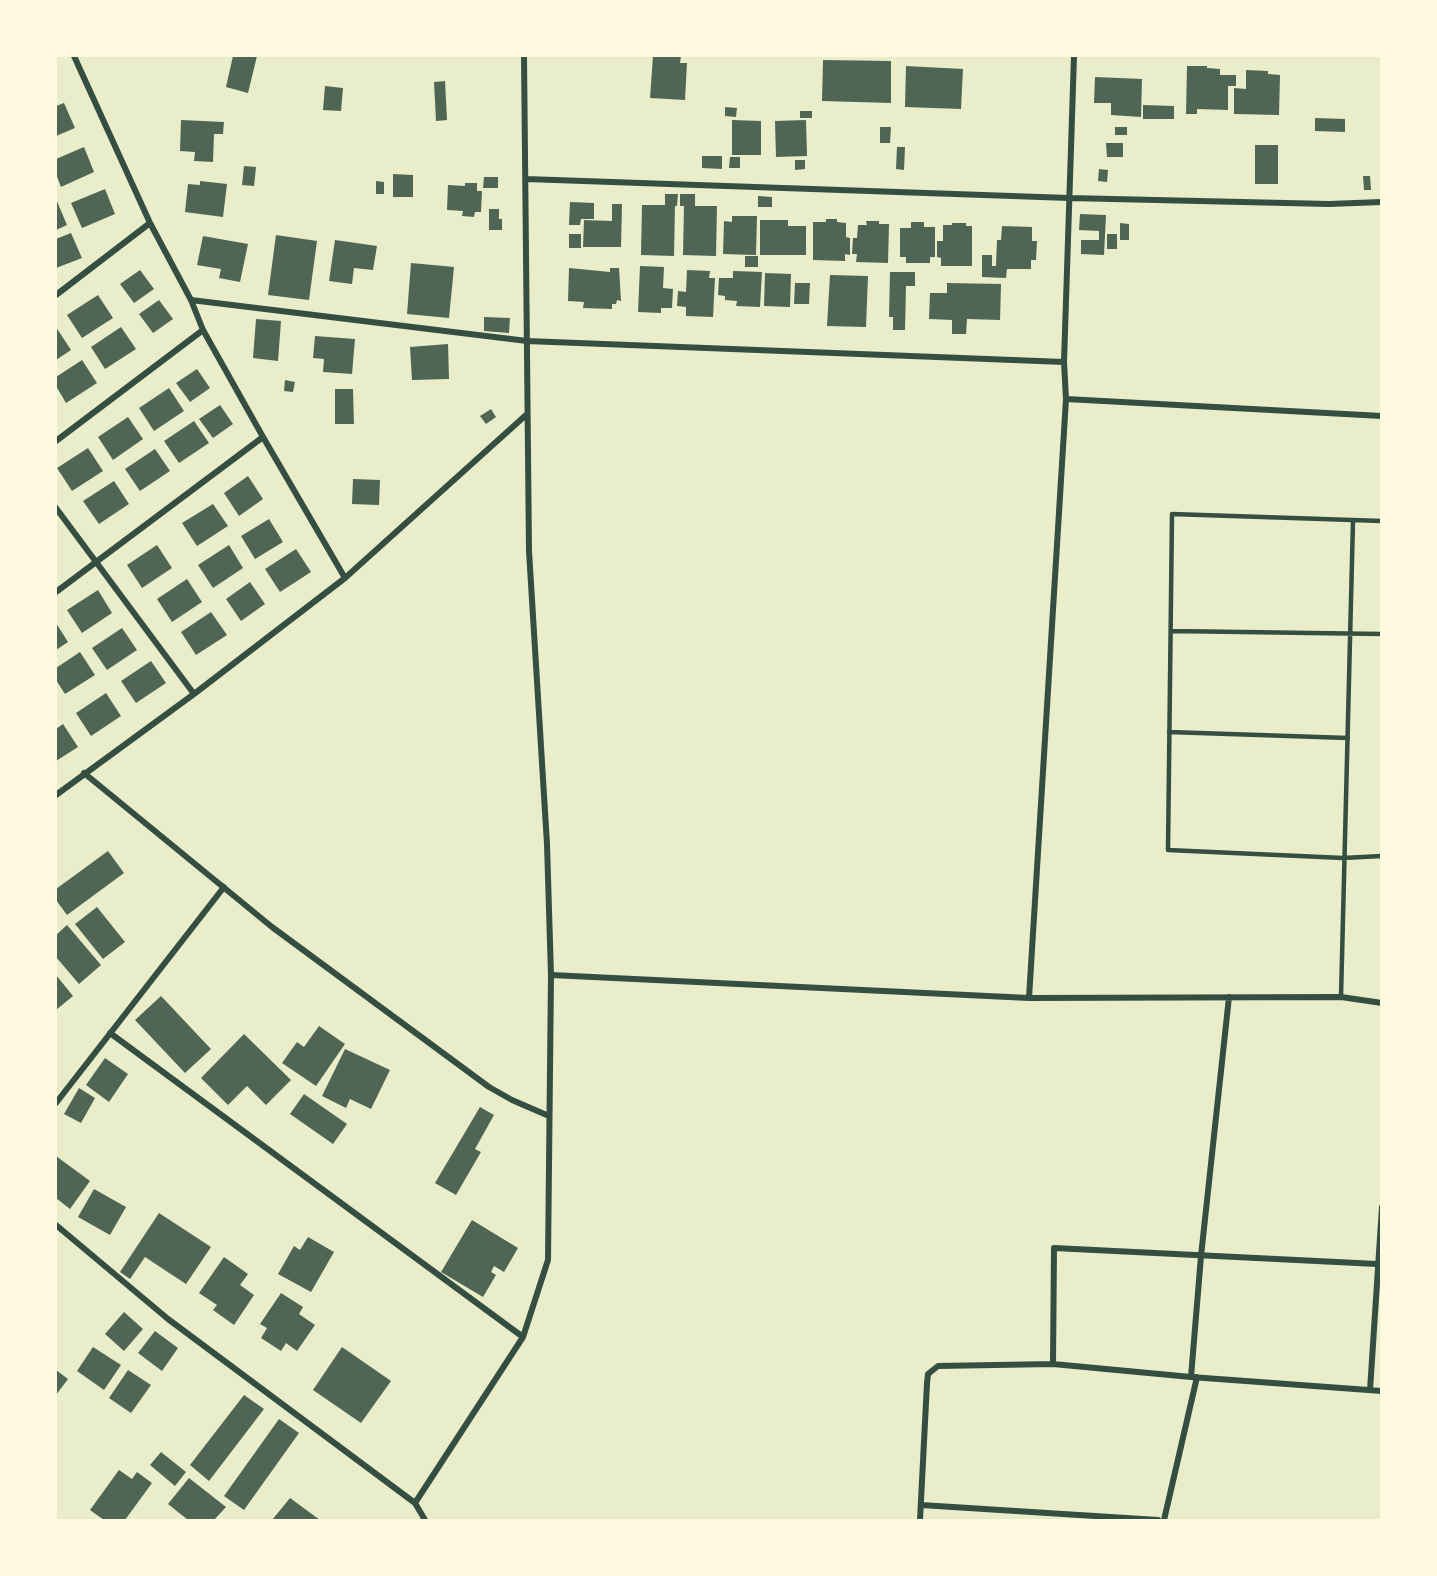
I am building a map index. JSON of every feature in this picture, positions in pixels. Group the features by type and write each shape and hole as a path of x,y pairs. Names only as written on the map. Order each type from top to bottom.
{"street":[{"path":"74,56 150,223 191,300 203,330 345,578"},
{"path":"415,1503 523,1337 548,1260 551,975 547,844 529,551 524,56"},
{"path":"1029,998 1066,399 1064,362 1074,56"},
{"path":"526,179 1069,198 1329,204 1382,202"},
{"path":"56,295 150,223"},
{"path":"191,300 527,341 1064,362"},
{"path":"56,441 203,330"},
{"path":"1066,399 1382,416"},
{"path":"56,795 194,694 345,578 526,415"},
{"path":"56,592 263,437"},
{"path":"56,508 194,694"},
{"path":"84,773 272,927 489,1087 549,1116"},
{"path":"56,1103 224,887"},
{"path":"551,975 1029,998 1341,997 1382,1003"},
{"path":"1164,1521 1194,1377 1201,1256 1229,997"},
{"path":"110,1033 523,1337"},
{"path":"1370,1390 1382,1206"},
{"path":"56,1225 168,1319 415,1503 426,1520"},
{"path":"1053,1364 1054,1248 1377,1264"},
{"path":"920,1521 928,1374 938,1366 1053,1364 1382,1391"},
{"path":"921,1505 1158,1521"}],"lane":[{"path":"1382,521 1173,514 1168,850 1343,858 1382,856"},
{"path":"1341,997 1353,521"},
{"path":"1171,631 1382,634"},
{"path":"1169,732 1348,738"}],"building":[{"path":"233,56 257,56 248,93 226,87"},
{"path":"653,56 681,56 680,63 687,63 685,100 650,98"},
{"path":"823,60 891,61 891,103 822,101"},
{"path":"906,66 963,69 961,109 905,107"},
{"path":"1187,66 1207,66 1207,68 1220,69 1220,75 1236,75 1236,86 1228,86 1228,110 1197,109 1197,114 1186,114"},
{"path":"1246,70 1268,71 1268,74 1280,75 1279,115 1234,114 1234,88 1246,89"},
{"path":"1095,77 1142,79 1141,117 1111,115 1111,103 1094,103"},
{"path":"445,81 447,120 436,121 434,82"},
{"path":"325,86 343,88 341,111 323,110"},
{"path":"64,103 75,128 56,136 56,106"},
{"path":"1143,105 1174,106 1174,119 1143,119"},
{"path":"725,107 737,108 736,117 725,116"},
{"path":"800,111 812,111 812,118 800,118"},
{"path":"1315,118 1345,119 1345,132 1315,131"},
{"path":"181,120 224,122 223,134 214,134 213,162 194,161 195,152 180,151"},
{"path":"732,120 761,121 761,155 732,155"},
{"path":"806,120 807,156 776,157 775,121"},
{"path":"880,127 891,127 890,143 880,143"},
{"path":"1115,127 1127,127 1127,135 1115,135"},
{"path":"1106,143 1123,143 1123,157 1107,157"},
{"path":"1255,145 1278,145 1278,184 1255,184"},
{"path":"84,147 94,172 61,187 56,174 56,159"},
{"path":"897,147 905,147 904,170 896,169"},
{"path":"702,156 722,156 722,169 702,168"},
{"path":"730,157 740,157 740,168 729,168"},
{"path":"795,160 805,160 805,169 795,170"},
{"path":"244,166 256,167 254,186 242,185"},
{"path":"1099,169 1108,170 1107,182 1098,181"},
{"path":"393,174 413,175 413,197 393,197"},
{"path":"1363,176 1370,176 1371,190 1364,190"},
{"path":"484,177 498,177 498,188 483,188"},
{"path":"200,181 227,184 223,217 185,212 188,184 200,185"},
{"path":"376,181 384,182 384,194 376,194"},
{"path":"465,183 477,183 477,191 482,191 481,212 475,212 474,217 462,216 463,211 447,210 448,185 465,186"},
{"path":"105,189 115,214 82,228 71,203"},
{"path":"665,194 678,194 677,206 675,206 674,256 641,255 642,205 665,205"},
{"path":"680,194 695,194 695,206 717,206 716,256 683,255 684,206 680,206"},
{"path":"758,196 772,197 772,207 758,207"},
{"path":"56,199 67,225 56,230"},
{"path":"570,202 594,203 594,219 581,219 580,225 569,225"},
{"path":"612,204 622,204 621,247 583,247 584,220 612,221"},
{"path":"489,209 499,209 502,230 489,230"},
{"path":"1080,214 1106,215 1104,255 1081,254 1081,240 1099,240 1099,231 1079,230"},
{"path":"732,216 757,216 756,255 723,254 724,221 732,222"},
{"path":"826,219 837,219 837,222 846,223 846,237 850,238 850,255 845,254 845,261 813,260 813,222 826,222"},
{"path":"760,220 788,220 788,226 806,226 806,255 760,255"},
{"path":"866,221 889,224 888,263 856,262 857,254 852,254 853,238 857,238 858,225 867,225"},
{"path":"911,222 924,222 924,227 935,227 935,257 930,257 930,263 906,263 906,257 900,257 900,228 911,228"},
{"path":"952,223 966,223 966,226 972,226 972,266 941,266 941,258 937,257 937,241 943,241 943,225 952,225"},
{"path":"1120,223 1129,224 1129,240 1120,240"},
{"path":"1002,226 1032,227 1032,241 1037,241 1036,260 1031,260 1031,269 1007,269 1006,278 982,277 982,255 992,255 992,266 996,266 997,240 1001,240"},
{"path":"71,233 82,258 56,268 56,239"},
{"path":"569,234 581,234 581,248 569,248"},
{"path":"1107,234 1117,234 1117,249 1107,249"},
{"path":"276,235 317,241 309,300 268,295"},
{"path":"203,236 248,244 240,282 219,278 221,269 197,265"},
{"path":"335,240 377,246 373,270 354,268 352,284 329,281"},
{"path":"745,256 758,256 758,267 745,267"},
{"path":"411,263 454,267 449,318 407,314"},
{"path":"640,266 664,267 663,288 673,289 672,308 661,308 661,313 638,312"},
{"path":"569,268 610,272 610,268 619,268 621,301 617,300 616,304 612,304 612,309 583,308 584,302 568,301"},
{"path":"140,270 154,289 134,303 120,284"},
{"path":"687,270 710,271 709,278 715,278 713,317 686,316 686,307 677,306 678,291 686,292"},
{"path":"733,271 762,272 760,307 736,306 737,301 725,300 725,296 718,295 719,278 733,278"},
{"path":"890,272 915,272 915,286 906,286 905,330 893,330 893,317 889,317"},
{"path":"765,273 791,274 790,307 764,306"},
{"path":"830,275 868,276 866,327 827,326"},
{"path":"795,283 810,283 809,304 794,304"},
{"path":"947,283 1001,284 1000,320 967,319 966,334 952,334 952,320 929,319 930,293 947,293"},
{"path":"98,295 113,318 82,338 67,315"},
{"path":"159,300 173,319 153,333 139,314"},
{"path":"484,317 510,318 509,333 484,331"},
{"path":"256,319 281,321 278,361 253,358"},
{"path":"56,327 71,350 56,360"},
{"path":"121,327 136,349 105,369 91,347"},
{"path":"315,336 355,339 352,374 323,372 324,359 313,358"},
{"path":"448,344 449,379 412,380 410,347"},
{"path":"82,360 97,383 66,403 56,386 56,377"},
{"path":"197,369 210,388 190,402 176,383"},
{"path":"285,380 295,382 293,392 284,391"},
{"path":"169,388 184,411 154,431 139,408"},
{"path":"335,389 353,389 354,424 335,424"},
{"path":"220,405 233,424 213,438 199,419"},
{"path":"491,409 496,417 486,424 480,416"},
{"path":"128,417 143,439 113,460 98,437"},
{"path":"194,421 209,443 179,463 164,441"},
{"path":"88,448 103,471 72,491 57,468"},
{"path":"155,449 170,471 140,491 125,469"},
{"path":"248,476 263,499 239,516 224,493"},
{"path":"353,479 380,480 379,505 352,504"},
{"path":"114,481 129,504 99,524 83,501"},
{"path":"213,504 228,526 197,546 182,523"},
{"path":"269,519 283,542 255,559 241,536"},
{"path":"157,545 172,568 142,588 127,565"},
{"path":"229,545 243,568 213,588 198,565"},
{"path":"296,549 311,572 280,592 265,569"},
{"path":"187,579 202,602 172,622 157,599"},
{"path":"250,582 265,604 241,621 226,599"},
{"path":"98,590 112,613 82,633 67,610"},
{"path":"211,612 227,635 196,655 181,632"},
{"path":"56,623 68,642 56,650"},
{"path":"122,628 137,650 107,670 92,648"},
{"path":"80,652 95,675 65,694 56,680 56,668"},
{"path":"151,661 166,683 136,703 121,681"},
{"path":"106,693 121,716 91,736 76,713"},
{"path":"63,724 78,747 56,761 56,729"},
{"path":"108,851 124,873 67,915 56,900 56,889"},
{"path":"97,907 125,942 103,959 75,924"},
{"path":"67,925 101,965 79,984 56,957 56,935"},
{"path":"56,975 73,996 56,1010"},
{"path":"161,996 211,1049 185,1073 135,1020"},
{"path":"319,1026 345,1044 316,1086 282,1063 297,1042 304,1047"},
{"path":"244,1034 291,1080 266,1105 247,1086 228,1105 201,1078"},
{"path":"345,1049 390,1070 371,1109 350,1099 346,1108 322,1096"},
{"path":"105,1058 128,1074 109,1102 86,1085"},
{"path":"79,1088 95,1098 81,1123 64,1114"},
{"path":"304,1094 347,1124 333,1144 290,1114"},
{"path":"480,1107 494,1115 475,1149 481,1152 456,1195 435,1183"},
{"path":"56,1156 90,1181 70,1209 56,1198"},
{"path":"94,1189 126,1207 110,1235 78,1217"},
{"path":"159,1213 211,1247 186,1284 145,1257 130,1279 120,1272"},
{"path":"472,1220 518,1248 504,1272 494,1266 491,1272 496,1275 483,1297 441,1272"},
{"path":"308,1237 334,1252 311,1292 278,1274 294,1246 300,1250"},
{"path":"224,1257 248,1274 240,1285 254,1295 234,1325 213,1310 217,1305 199,1293"},
{"path":"281,1293 303,1307 299,1314 315,1325 297,1351 286,1343 281,1351 261,1338 267,1328 260,1324"},
{"path":"124,1312 143,1329 124,1351 105,1334"},
{"path":"155,1331 178,1348 162,1371 138,1353"},
{"path":"93,1347 121,1365 104,1390 77,1371"},
{"path":"342,1347 391,1381 361,1423 313,1390"},
{"path":"56,1370 68,1379 56,1395"},
{"path":"128,1370 151,1385 131,1413 109,1398"},
{"path":"244,1395 264,1409 209,1481 190,1465"},
{"path":"279,1419 299,1433 244,1510 224,1496"},
{"path":"161,1452 186,1472 175,1486 150,1465"},
{"path":"119,1470 132,1479 137,1472 152,1483 125,1520 104,1520 90,1510"},
{"path":"189,1478 226,1507 214,1520 188,1520 168,1504"},
{"path":"290,1498 320,1520 272,1520"}]}
